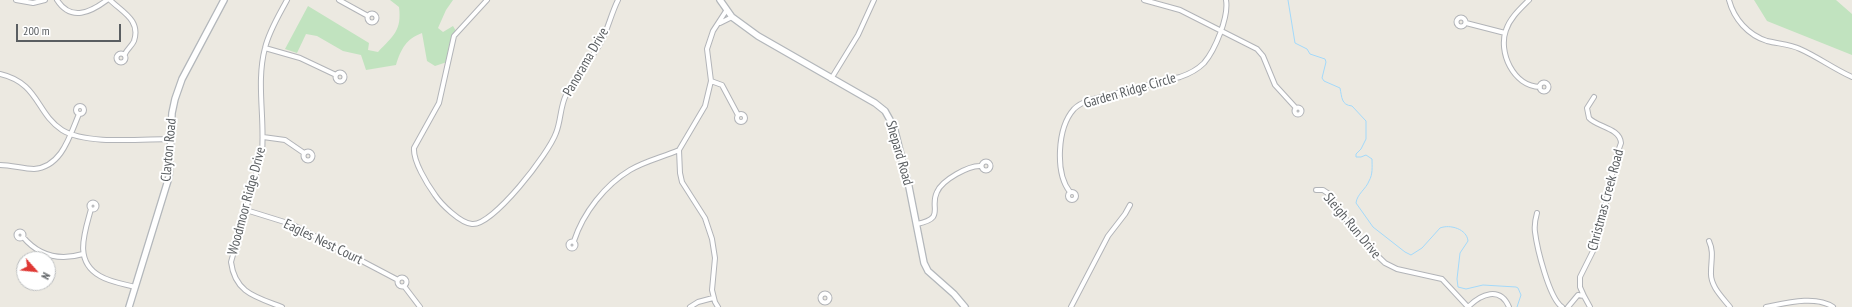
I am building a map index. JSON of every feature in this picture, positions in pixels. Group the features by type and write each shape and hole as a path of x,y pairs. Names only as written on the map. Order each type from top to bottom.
{"street":[{"path":"16,0 33,4 45,0"},
{"path":"57,0 66,10 80,13 93,10 109,0 129,16 135,28 133,42 125,54"},
{"name":"Clayton Road","path":"129,307 169,177 172,113 179,86 224,0"},
{"name":"Woodmoor Ridge Drive","path":"282,307 246,291 235,278 232,270 231,258 259,168 263,137 261,70 265,48 272,27 287,0"},
{"path":"339,0 368,16"},
{"name":"Panorama Drive","path":"487,0 454,36 439,103 414,148 414,156 435,196 450,212 464,221 473,224 478,224 485,219 511,196 540,164 557,133 565,96 602,41 618,0"},
{"name":"Shepard Road","path":"720,0 726,11 732,17 758,36 875,103 891,118 917,224 926,268 954,294 965,307"},
{"path":"831,79 858,35 874,0"},
{"path":"1144,0 1180,10 1260,52 1275,85 1296,108"},
{"name":"Garden Ridge Circle","path":"1070,192 1062,180 1060,144 1068,119 1074,108 1090,100 1188,74 1204,63 1221,31 1226,14 1226,0"},
{"path":"1529,0 1510,21 1505,33 1503,44 1511,69 1518,77 1529,84 1540,87"},
{"path":"1729,0 1740,22 1753,34 1767,40 1788,44 1801,49 1852,77"},
{"path":"718,307 714,298 712,284 715,258 712,239 705,218 682,182 679,150 705,106 711,81 707,49 713,31 720,23 726,11"},
{"path":"720,23 732,17"},
{"path":"1466,23 1505,33"},
{"path":"265,48 300,58 336,75"},
{"path":"0,74 11,78 33,93 52,121 70,134 93,139 171,139"},
{"path":"711,81 722,85 738,115"},
{"name":"Christmas Creek Road","path":"1590,307 1580,286 1580,277 1598,241 1615,160 1621,143 1621,140 1617,134 1589,118 1587,108 1594,97"},
{"path":"0,165 32,169 45,166 60,155 78,114"},
{"path":"263,137 285,140 304,154"},
{"path":"574,241 590,209 615,181 631,169 679,150"},
{"path":"917,224 928,221 933,217 936,210 935,196 939,188 969,167 974,165 981,166"},
{"name":"Sleigh Run Drive","path":"1316,190 1323,190 1329,194 1358,236 1385,263 1397,269 1442,279 1468,307"},
{"path":"1071,307 1108,236 1130,205"},
{"path":"91,209 83,241 83,254 89,268 100,276 135,287"},
{"name":"Eagles Nest Court","path":"246,210 291,224 398,280 401,277 404,278 406,282 404,286 420,307"},
{"path":"1537,214 1534,223 1537,242 1550,286 1555,298 1562,307"},
{"path":"22,237 31,247 44,254 66,258 83,254"},
{"path":"1709,241 1713,252 1710,273 1713,284 1717,292 1730,307"},
{"path":"1468,307 1479,298 1486,295 1495,294 1505,299 1509,307"},
{"path":"1568,307 1578,296 1584,296"},
{"path":"690,307 698,302 714,298"},
{"path":"1766,307 1815,301 1827,303 1833,307"}],"green space":[{"path":"390,0 453,0 446,10 438,28 443,32 453,26 456,31 449,45 447,62 435,66 427,61 422,33 416,35 405,45 396,65 366,70 361,55 343,51 317,36 306,34 297,53 285,49 308,6 369,43 368,50 378,52 388,42 398,28 400,15 399,7"},
{"path":"1754,0 1836,0 1852,14 1852,55 1767,21"}],"waterway":[{"path":"1288,0 1295,43 1307,49 1310,54 1325,59 1326,62 1322,78 1324,81 1340,88 1344,102 1352,106 1366,121 1366,139 1361,149 1356,154 1356,157 1366,155 1372,159 1372,173 1368,184 1358,197 1356,203 1373,227 1411,255 1422,248 1440,228 1457,228 1465,233 1468,241 1460,253 1457,279 1458,287 1466,289 1483,285 1516,287 1521,295 1517,307"}]}
